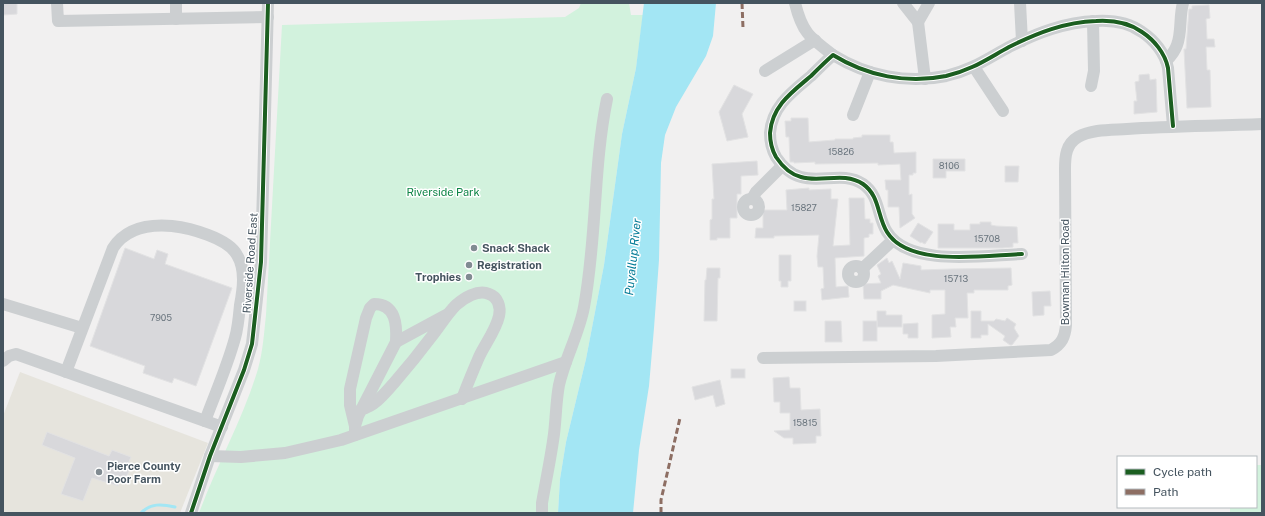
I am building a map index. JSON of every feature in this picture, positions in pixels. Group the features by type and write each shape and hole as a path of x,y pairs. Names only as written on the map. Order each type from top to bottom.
{"street":[{"path":"57,3 58,21 268,17"},
{"path":"176,3 176,19"},
{"name":"Riverside Road East","path":"191,513 210,456 244,370 252,344 261,262 268,3"},
{"path":"795,3 799,18 806,32 833,55 855,67 892,77 925,79 945,76 974,67 1022,41 1063,25 1076,22 1115,21 1127,24 1137,28 1152,40 1166,61 1173,126"},
{"path":"903,3 918,22 925,79"},
{"path":"918,22 929,3"},
{"path":"1020,3 1022,41"},
{"path":"1166,61 1177,46 1183,3"},
{"path":"1091,86 1094,71 1093,21"},
{"path":"765,71 815,40"},
{"path":"833,55 793,90 780,104 775,113 770,141 773,153 782,166 800,177 811,179 849,178 863,184 874,194 884,226 893,240 916,253 938,257 1022,254"},
{"path":"974,67 1003,111"},
{"path":"853,115 870,72"},
{"path":"542,513 542,503 554,435 559,385 578,331 584,307 590,264 601,134 607,99"},
{"name":"Bowman Hilton Road","path":"763,358 936,356 1051,350 1064,339 1066,325 1065,169 1068,148 1078,137 1088,133 1173,126 1262,124"},
{"path":"752,199 756,192 782,166"},
{"path":"66,372 112,248 119,239 129,232 144,227 157,225 173,226 196,231 216,239 237,254 243,277 243,288 236,336 205,421"},
{"path":"862,269 893,240"},
{"path":"396,342 448,313 467,297 486,292 494,295 500,307 499,316 479,356 462,399"},
{"path":"3,304 82,328"},
{"path":"374,304 384,305 390,310 396,324 396,342 362,410 355,431 350,405 350,389 368,312 374,304"},
{"path":"362,410 375,403 388,390 416,358 448,313"},
{"path":"3,361 9,356 16,354 222,427"},
{"path":"210,456 241,457 285,453 341,440 355,431 462,399 566,362"}],"shaded area":[{"path":"20,372 208,443 180,513 3,513 3,416"}],"green space":[{"name":"Riverside Park","path":"581,3 629,3 631,15 643,15 636,68 622,134 604,265 586,359 566,442 560,479 558,513 199,513 245,406 261,356 266,315 282,25 565,17 579,8"},
{"path":"1257,465 1262,465 1262,513 1230,513 1230,508 1257,508"}],"water":[{"name":"Puyallup River","path":"644,3 716,3 713,36 706,56 676,107 665,135 661,163 659,260 654,328 649,386 639,450 633,513 558,513 560,479 566,442 586,359 604,265 622,134 636,68"}],"building":[{"path":"3,3 17,3 17,14 3,15"},
{"path":"1209,5 1210,18 1206,19 1207,39 1214,39 1215,47 1206,47 1207,70 1210,70 1211,107 1187,108 1184,49 1186,49 1189,9 1192,9 1192,6"},
{"path":"1149,74 1150,80 1156,79 1157,112 1134,114 1134,101 1137,101 1135,82 1139,81 1139,75"},
{"path":"734,85 753,94 742,114 748,137 727,141 719,112"},
{"path":"791,118 808,118 809,142 835,139 853,139 862,137 862,135 890,135 890,142 893,142 894,153 916,152 916,173 909,175 909,195 912,194 912,214 915,218 900,228 899,207 888,207 888,190 886,190 885,180 901,180 900,164 815,164 815,162 790,162 789,137 786,137 785,121 791,121"},
{"path":"933,159 965,159 965,171 946,171 946,178 933,178"},
{"path":"757,161 758,175 741,176 741,194 737,194 737,218 730,218 730,238 717,238 717,240 710,240 712,199 714,199 712,164"},
{"path":"1005,166 1019,166 1018,182 1005,182"},
{"path":"809,188 809,190 831,189 831,199 838,199 833,246 850,245 849,198 864,198 865,219 870,219 870,223 873,223 873,234 869,234 869,237 864,238 864,256 835,258 836,287 848,286 849,297 822,300 821,289 824,288 823,267 818,267 817,256 819,235 755,238 756,228 763,228 763,210 787,210 786,190"},
{"path":"980,222 991,222 991,225 996,226 1017,227 1018,243 1013,243 1013,247 1002,248 938,248 938,224 954,224 954,230 970,230 970,224 980,224"},
{"path":"918,223 933,232 925,244 910,236"},
{"path":"125,248 154,259 157,250 168,254 165,264 232,288 196,386 174,378 172,383 143,373 145,366 90,346"},
{"path":"779,255 791,255 791,281 788,281 788,287 781,287 781,281 779,281"},
{"path":"887,258 889,263 892,261 900,279 903,263 921,266 921,270 1011,268 1012,285 1008,286 1008,290 974,290 974,293 967,293 968,318 955,318 956,327 950,327 951,337 932,338 932,315 945,314 945,290 930,290 930,293 893,285 881,291 881,299 864,299 863,284 881,283 878,276 881,274 877,265"},
{"path":"707,268 720,268 720,278 718,278 717,321 704,321 705,280"},
{"path":"1050,291 1051,306 1044,306 1044,315 1033,316 1032,292"},
{"path":"794,301 806,301 806,311 794,311"},
{"path":"877,311 886,311 886,315 902,315 902,327 877,327"},
{"path":"971,311 981,311 981,321 994,321 996,319 1005,321 1007,318 1016,324 1014,328 1019,336 1012,345 1010,345 1003,340 1005,336 988,324 988,335 981,335 981,338 971,338"},
{"path":"825,321 841,321 842,342 825,342"},
{"path":"863,321 877,321 877,341 863,341"},
{"path":"918,323 918,338 908,338 908,334 903,334 903,324"},
{"path":"731,369 745,369 745,378 731,378"},
{"path":"789,377 790,388 800,388 801,410 820,409 821,436 816,436 816,443 793,444 793,438 784,438 774,431 790,430 790,413 780,413 780,402 774,402 773,378"},
{"path":"720,380 725,404 716,407 713,395 695,400 692,387"},
{"name":"Pierce County Poor Farm","path":"47,432 109,456 112,450 131,457 128,464 131,466 125,481 120,480 118,486 92,478 83,501 61,494 75,458 42,445"}],"waterway":[{"path":"141,513 148,507 156,505 175,507"}],"marked path":[{"path":"742,3 743,28"},
{"path":"661,513 661,500 680,418"}],"cycle path":[{"path":"191,513 210,456 244,370 252,344 261,262 268,3"},
{"path":"1022,254 949,257 912,251 898,243 887,232 873,194 863,184 848,178 816,179 801,177 789,172 781,164 773,151 770,136 772,123 779,107 790,94 833,55 873,73 902,78 931,78 964,71 1009,47 1051,29 1085,22 1108,21 1120,22 1137,29 1151,39 1162,52 1168,68 1173,126"}],"place":[{"name":"Snack Shack","path":"474,248"},
{"name":"Registration","path":"469,265"},
{"name":"Trophies","path":"469,277"},
{"name":"Pierce County Poor Farm","path":"99,472"}]}
